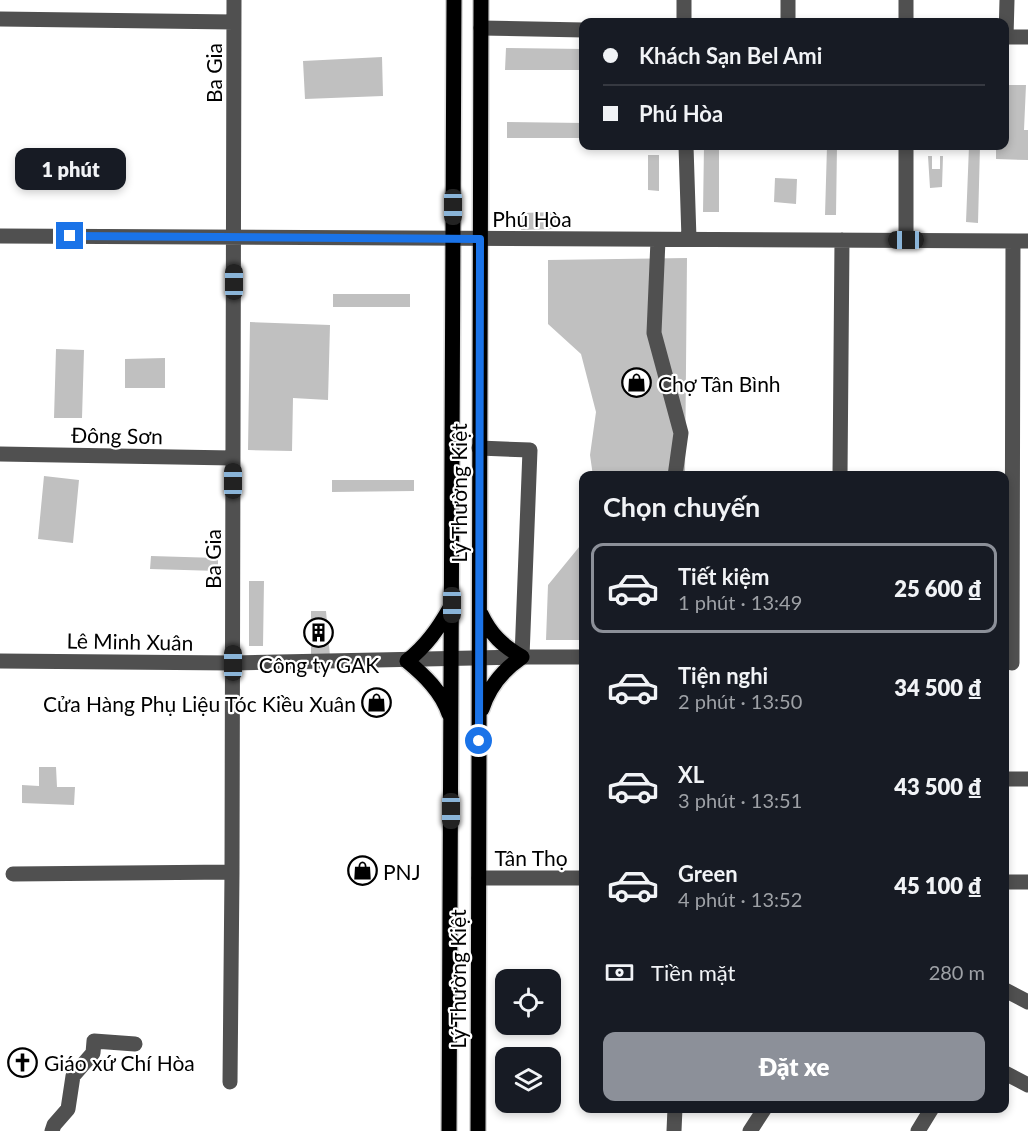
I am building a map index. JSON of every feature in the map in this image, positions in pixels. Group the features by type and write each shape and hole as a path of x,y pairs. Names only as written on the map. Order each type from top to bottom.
{"main road":[{"name":"Lý Thường Kiệt","path":"449,1131 454,0"},
{"name":"Lý Thường Kiệt","path":"478,1131 481,0"},
{"path":"451,719 445,702 421,673 407,661 422,649 437,631 452,605"},
{"path":"479,609 494,638 522,657 507,667 486,696 479,718"}],"street":[{"name":"Ba Gia","path":"230,1082 234,0"},
{"path":"684,0 684,18"},
{"path":"788,18 789,0"},
{"path":"906,0 906,18"},
{"path":"1007,0 1007,18"},
{"path":"0,19 234,22"},
{"path":"481,28 579,30"},
{"path":"1009,37 1028,37"},
{"path":"686,150 689,239"},
{"path":"906,150 906,240"},
{"name":"Phú Hòa","path":"0,236 1021,241"},
{"path":"658,240 654,333 681,433 676,471"},
{"path":"840,471 842,240"},
{"path":"1009,631 1021,241"},
{"path":"479,448 530,450 522,657"},
{"name":"Đông Sơn","path":"0,454 233,458"},
{"name":"Lê Minh Xuân","path":"0,661 233,663 579,657"},
{"path":"1009,663 1028,663"},
{"path":"1009,779 1028,779"},
{"path":"13,874 232,872"},
{"name":"Tân Thọ","path":"479,878 579,878"},
{"path":"1009,882 1028,882"},
{"path":"1009,992 1028,1002"},
{"path":"52,1131 54,1125 68,1109 73,1076 93,1053 94,1041 135,1044"},
{"path":"1009,1075 1028,1085"},
{"path":"674,1131 675,1113"},
{"path":"750,1131 762,1113"},
{"path":"918,1131 929,1113"}],"building":[{"path":"506,48 579,49 579,70 505,70"},
{"path":"382,57 383,96 305,99 303,61"},
{"path":"1009,85 1026,85 1024,130 1028,130 1028,160 996,159 996,150 1009,150"},
{"path":"507,122 579,123 579,138 507,138"},
{"path":"704,150 719,150 719,212 703,212"},
{"path":"827,150 837,150 836,215 825,215"},
{"path":"969,150 980,150 978,223 966,222"},
{"path":"648,155 659,155 659,191 648,190"},
{"path":"928,156 932,156 932,169 940,169 940,156 943,156 942,187 930,188"},
{"path":"775,178 797,179 796,204 774,202"},
{"path":"557,212 557,229 521,230 521,213"},
{"name":"Chợ Tân Bình","path":"687,258 685,471 592,471 590,455 596,412 581,354 548,324 548,260"},
{"path":"333,294 410,294 410,307 333,307"},
{"path":"250,322 330,325 328,400 293,398 292,451 248,450"},
{"path":"56,349 84,350 82,418 54,418"},
{"path":"165,358 165,388 125,388 125,359"},
{"path":"44,476 79,480 73,543 38,539"},
{"path":"332,480 414,480 414,491 332,492"},
{"path":"579,547 579,640 546,640 548,585"},
{"path":"151,556 218,558 218,571 150,569"},
{"path":"249,581 264,581 263,646 249,646"},
{"name":"Công ty GAK","path":"311,611 326,611 330,656 311,657"},
{"path":"39,767 56,767 57,787 75,787 74,805 22,803 22,785 39,786"}],"place":[{"name":"Chợ Tân Bình","path":"637,383"},
{"name":"Công ty GAK","path":"319,633"},
{"name":"Cửa Hàng Phụ Liệu Tóc Kiều Xuân","path":"377,703"},
{"name":"PNJ","path":"362,871"},
{"name":"Giáo xứ Chí Hòa","path":"23,1062"}],"route":[{"path":"70,236 480,239 479,741"}]}
